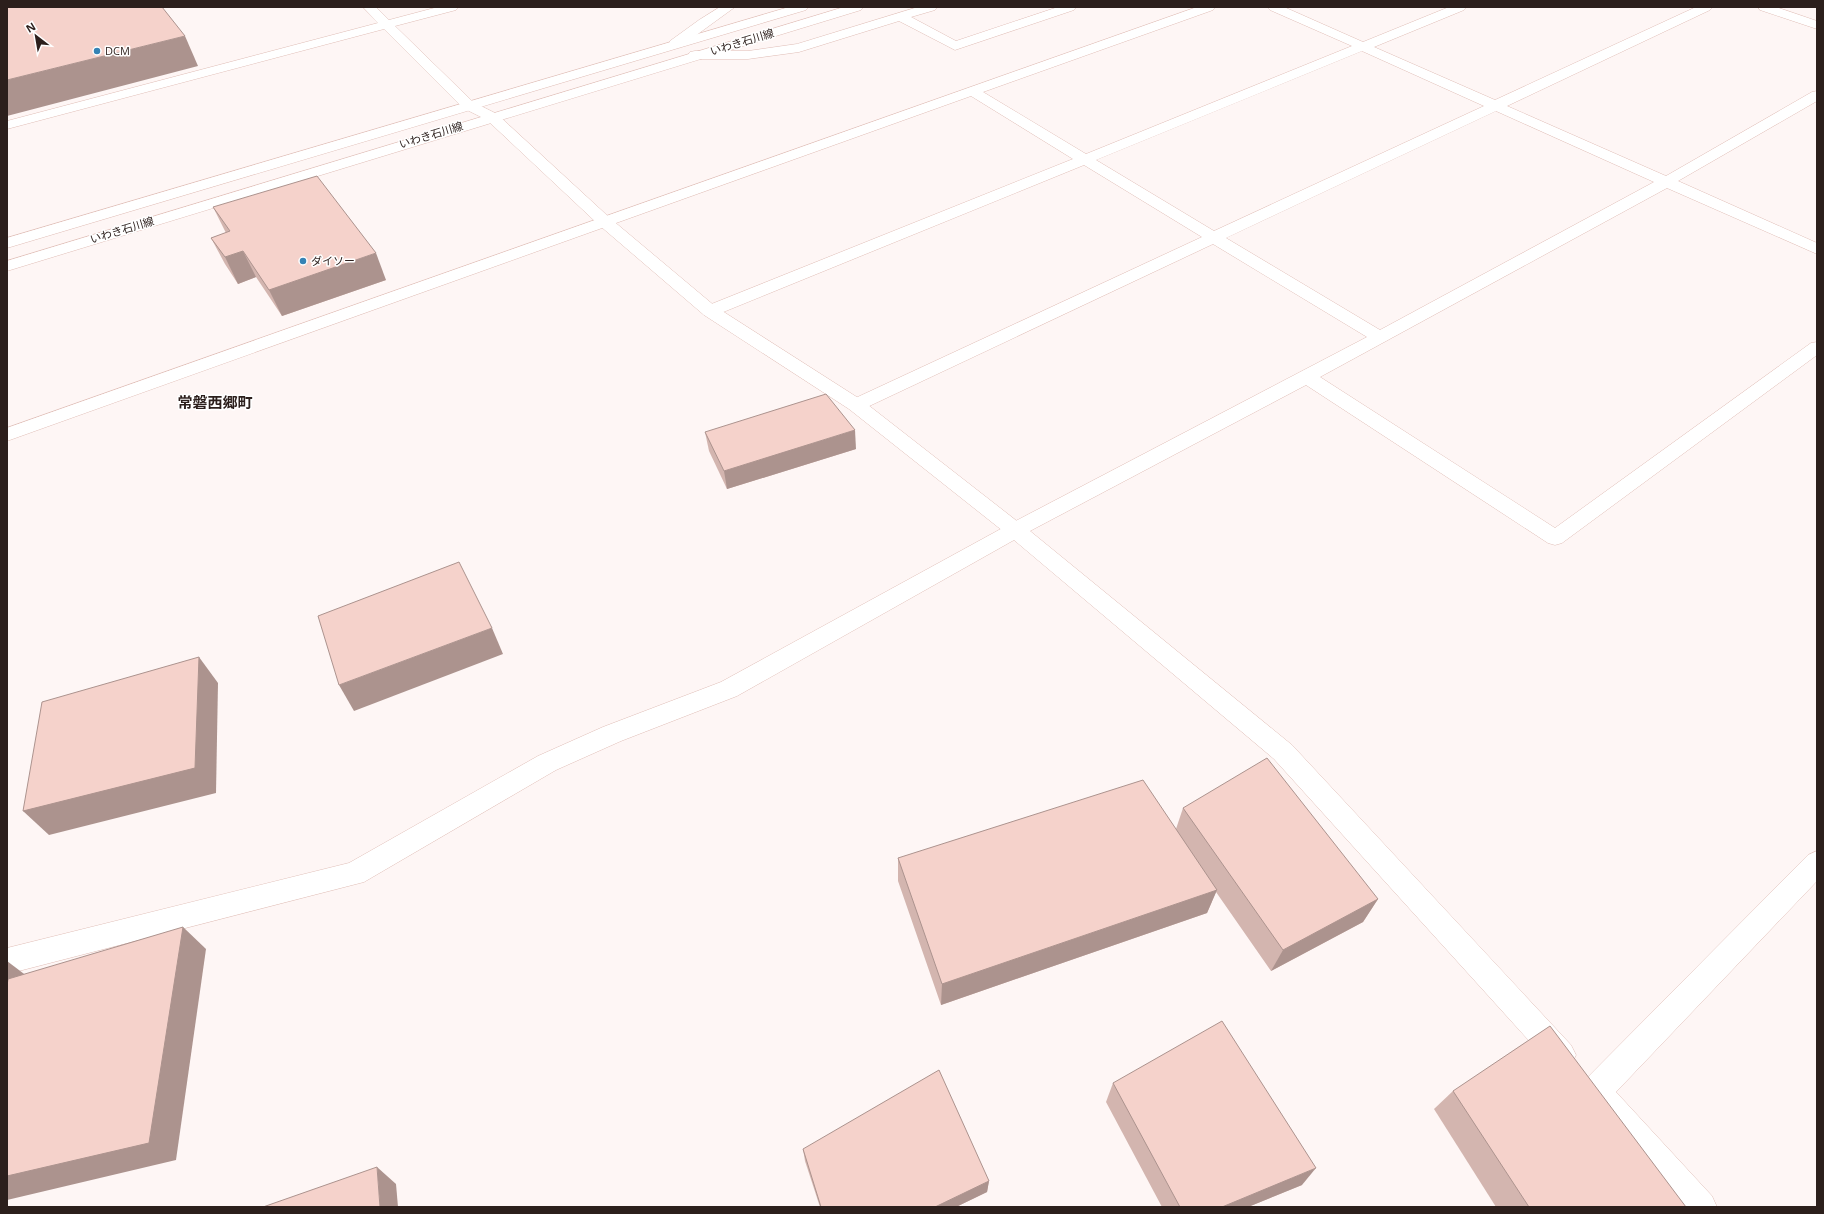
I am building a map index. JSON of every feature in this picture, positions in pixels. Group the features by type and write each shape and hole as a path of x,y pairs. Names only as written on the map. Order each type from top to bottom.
{"street":[{"path":"369,7 468,105 492,116 605,222 710,311 856,405 1016,530 1283,752 1701,1207"},
{"path":"7,125 452,7"},
{"path":"675,44 703,23 729,7"},
{"name":"いわき石川線","path":"7,243 802,7"},
{"name":"いわき石川線","path":"7,266 492,116 857,7"},
{"path":"696,56 748,55 799,48 931,7"},
{"path":"901,17 955,46 1070,7"},
{"path":"7,435 1209,7"},
{"path":"1274,7 1817,249"},
{"path":"710,311 1460,7"},
{"path":"856,405 1706,7"},
{"path":"1764,7 1817,25"},
{"path":"972,91 1380,338"},
{"path":"7,961 355,874 547,763 612,734 729,689 1016,530 1380,338 1666,182 1817,95"},
{"path":"1307,377 1555,538 1817,347"},
{"path":"1596,1092 1817,863"}],"building":[{"path":"7,7 162,7 185,36 7,80"},
{"name":"ダイソー","path":"317,176 376,253 269,290 243,251 225,257 211,238 230,231 213,207"},
{"path":"826,394 855,430 724,471 705,432"},
{"path":"459,562 492,628 339,685 318,616"},
{"path":"199,657 195,768 23,811 42,702"},
{"path":"1267,758 1378,899 1283,950 1183,808"},
{"path":"1143,780 1217,890 942,984 898,858"},
{"path":"183,927 149,1143 7,1176 8,979"},
{"path":"1222,1021 1316,1168 1222,1207 1180,1207 1113,1083"},
{"path":"1550,1026 1686,1207 1529,1207 1453,1091"},
{"path":"939,1070 989,1181 935,1207 821,1207 803,1149"},
{"path":"377,1167 380,1207 263,1207"}],"place":[{"name":"DCM","path":"97,51"},
{"name":"ダイソー","path":"303,261"}],"district":[{"name":"常磐西郷町","path":"215,403"}]}
